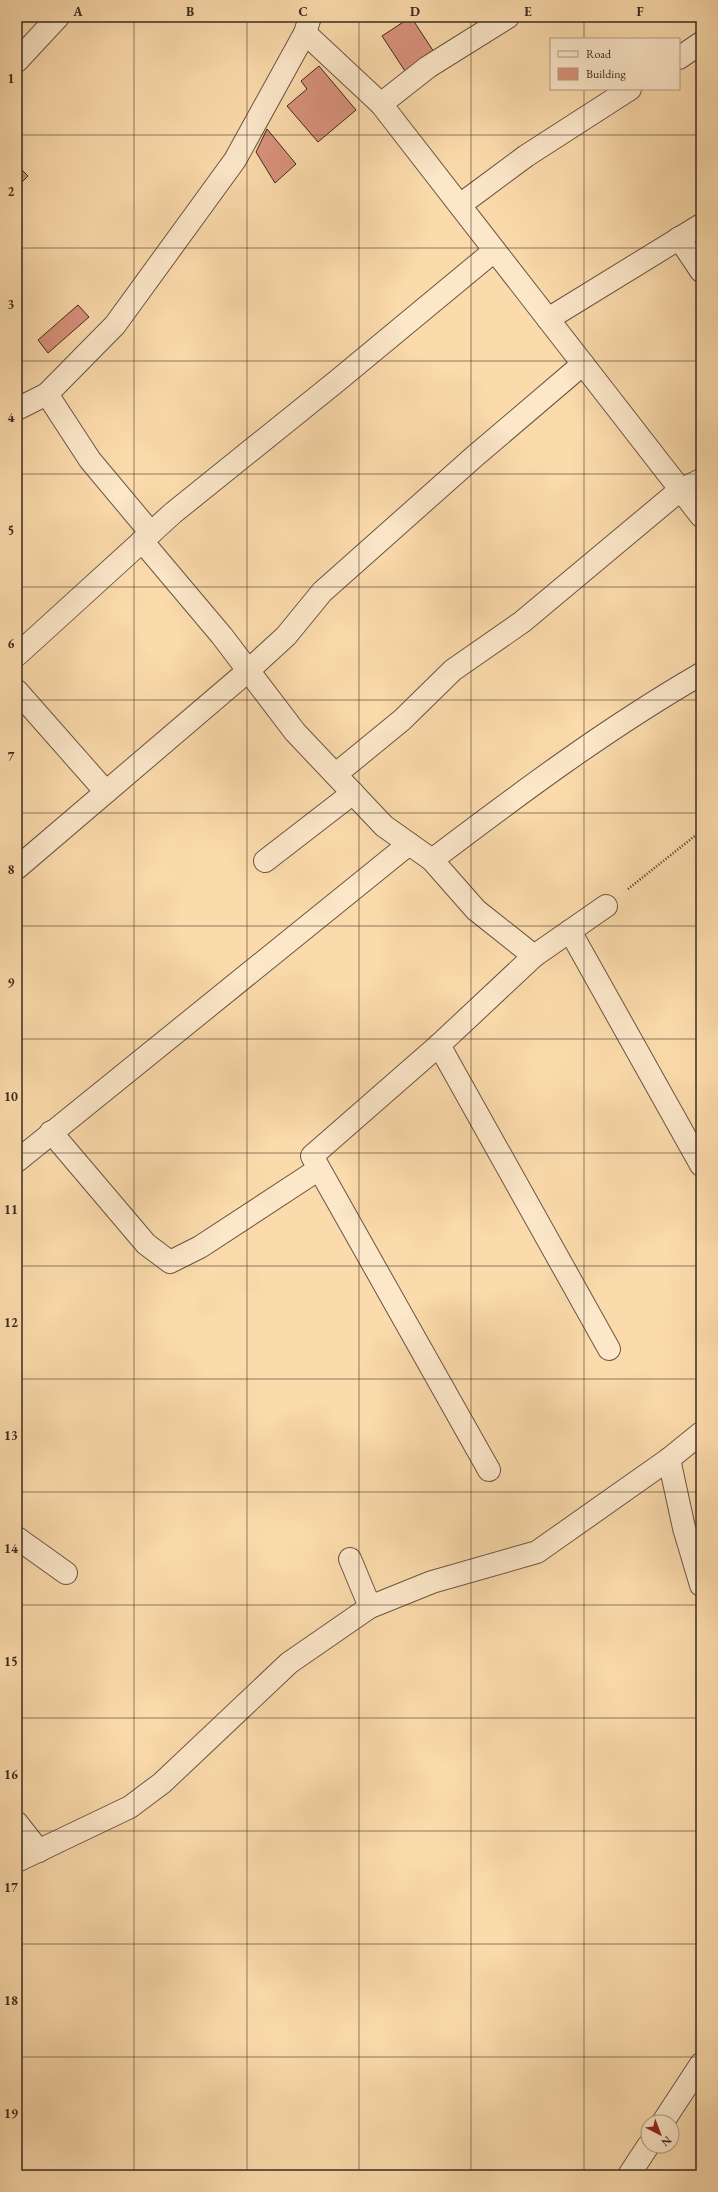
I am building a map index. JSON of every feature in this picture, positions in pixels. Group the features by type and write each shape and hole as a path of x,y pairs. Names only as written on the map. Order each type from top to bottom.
{"street":[{"path":"17,61 58,17"},
{"path":"381,104 428,67 508,17"},
{"path":"17,409 47,394 115,325 234,160 308,25 381,104 701,516"},
{"path":"680,57 701,43"},
{"path":"460,205 526,156 628,90"},
{"path":"548,319 701,225"},
{"path":"679,238 701,271"},
{"path":"17,655 172,513 494,251"},
{"path":"17,868 249,670 286,636 322,592 475,456 583,364"},
{"path":"47,394 90,460 295,732 384,826 432,860 476,910 534,956"},
{"path":"336,774 402,720 453,670 522,622 680,490 701,480"},
{"path":"432,860 544,775 642,708 701,674"},
{"path":"17,691 106,792"},
{"path":"265,861 353,793"},
{"path":"17,1161 409,844"},
{"path":"489,1470 312,1156 438,1045 534,956 606,906"},
{"path":"570,931 701,1165"},
{"path":"438,1045 609,1349"},
{"path":"51,1132 146,1244 170,1262 200,1247 320,1169"},
{"path":"17,1861 130,1807 162,1784 289,1663 370,1607 432,1582 537,1552 669,1459 701,1433"},
{"path":"669,1459 684,1528 701,1585"},
{"path":"17,1538 66,1573"},
{"path":"350,1559 370,1607"},
{"path":"17,1823 39,1850"},
{"path":"668,2114 701,2064"},
{"path":"629,2175 643,2154"}],"path":[{"path":"606,906 701,831"}],"building":[{"path":"411,17 434,52 405,71 382,36"},
{"path":"319,66 356,110 318,142 287,106 307,89 301,81"},
{"path":"267,129 296,164 275,183 256,152"},
{"path":"17,165 28,176 17,187"},
{"path":"78,305 89,317 48,353 38,340"}]}
